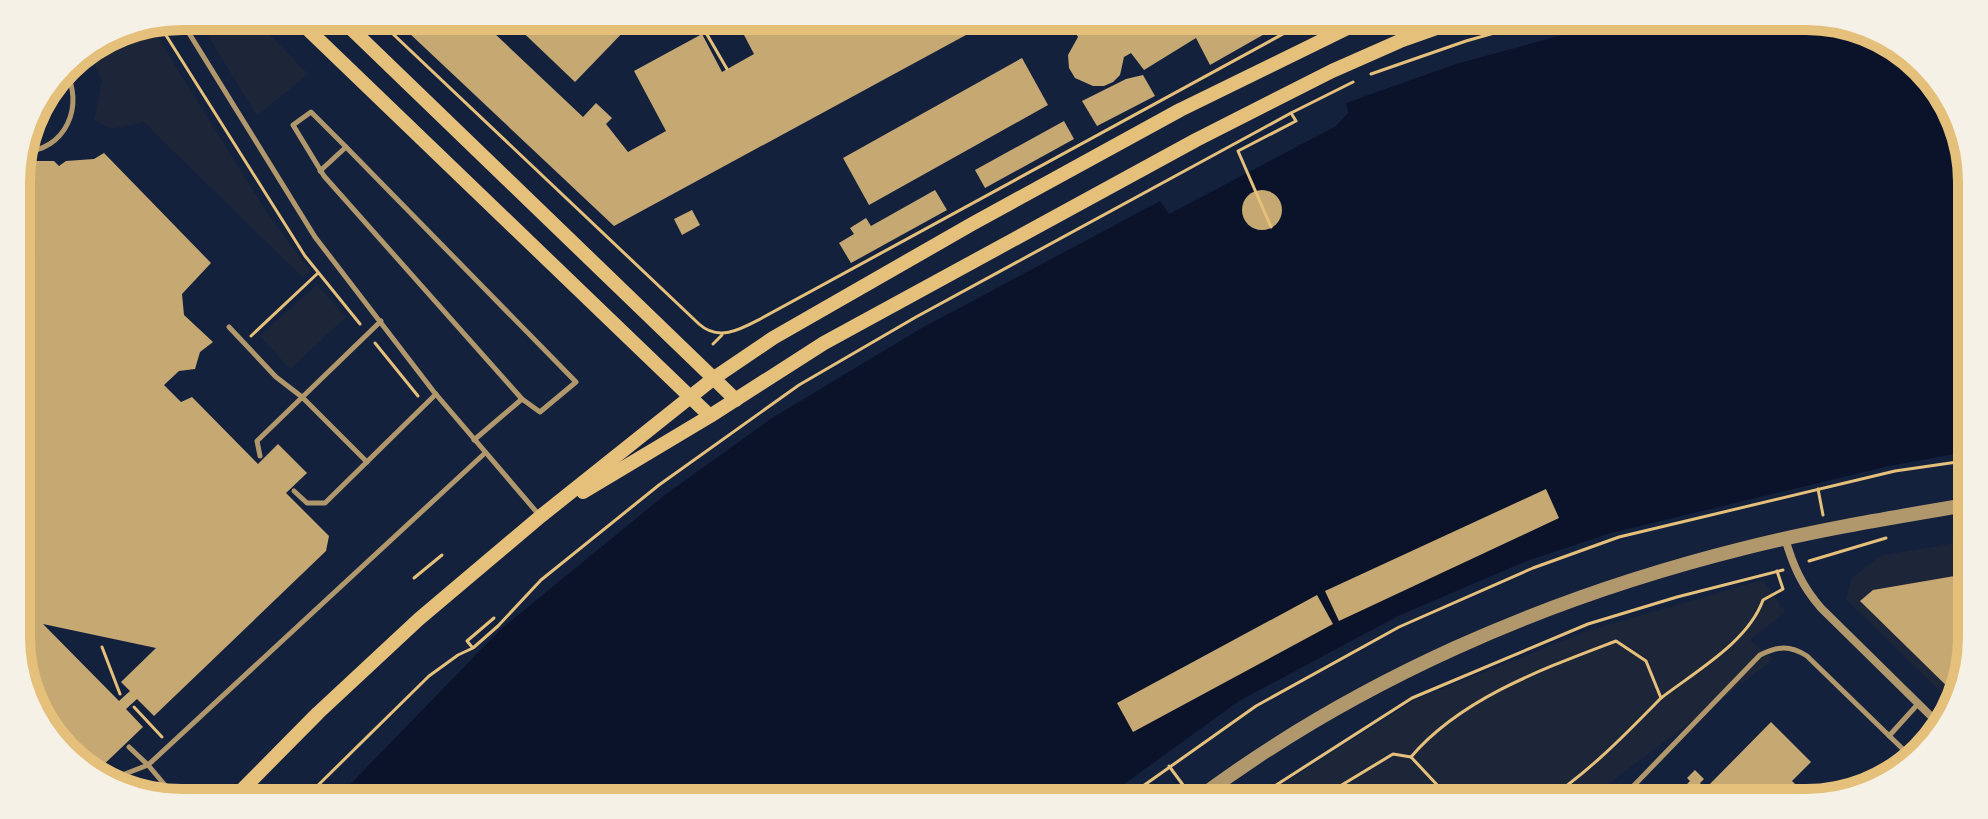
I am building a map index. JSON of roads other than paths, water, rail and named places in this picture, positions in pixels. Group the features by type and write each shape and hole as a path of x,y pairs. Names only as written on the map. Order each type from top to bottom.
{"main road":[{"path":"308,30 710,416"},
{"path":"353,30 736,400"},
{"path":"243,789 318,713 419,619 541,516 714,378 773,338 945,239 1180,110 1343,30"},
{"path":"541,516 861,322 1196,140 1332,71 1431,30"}],"street":[{"path":"1212,789 1280,742 1414,666 1545,611 1647,575 1785,538 1958,507"},
{"path":"1785,538 1793,567 1805,589 1933,719"}],"lane":[{"path":"187,30 315,237 436,394 541,516"},
{"path":"33,151 49,145 63,132 72,116 75,98 71,78"},
{"path":"311,112 346,147 576,382 540,412 522,399 320,171 293,125 311,112"},
{"path":"320,171 346,147"},
{"path":"260,456 257,441 381,321"},
{"path":"229,327 276,377 302,397 367,462"},
{"path":"294,491 307,503 325,503 436,394"},
{"path":"474,440 522,399"},
{"path":"121,776 148,765 485,453"},
{"path":"1631,789 1760,655 1784,647 1796,649 1807,656 1905,752"},
{"path":"1889,736 1917,705"},
{"path":"129,747 168,788"}]}
